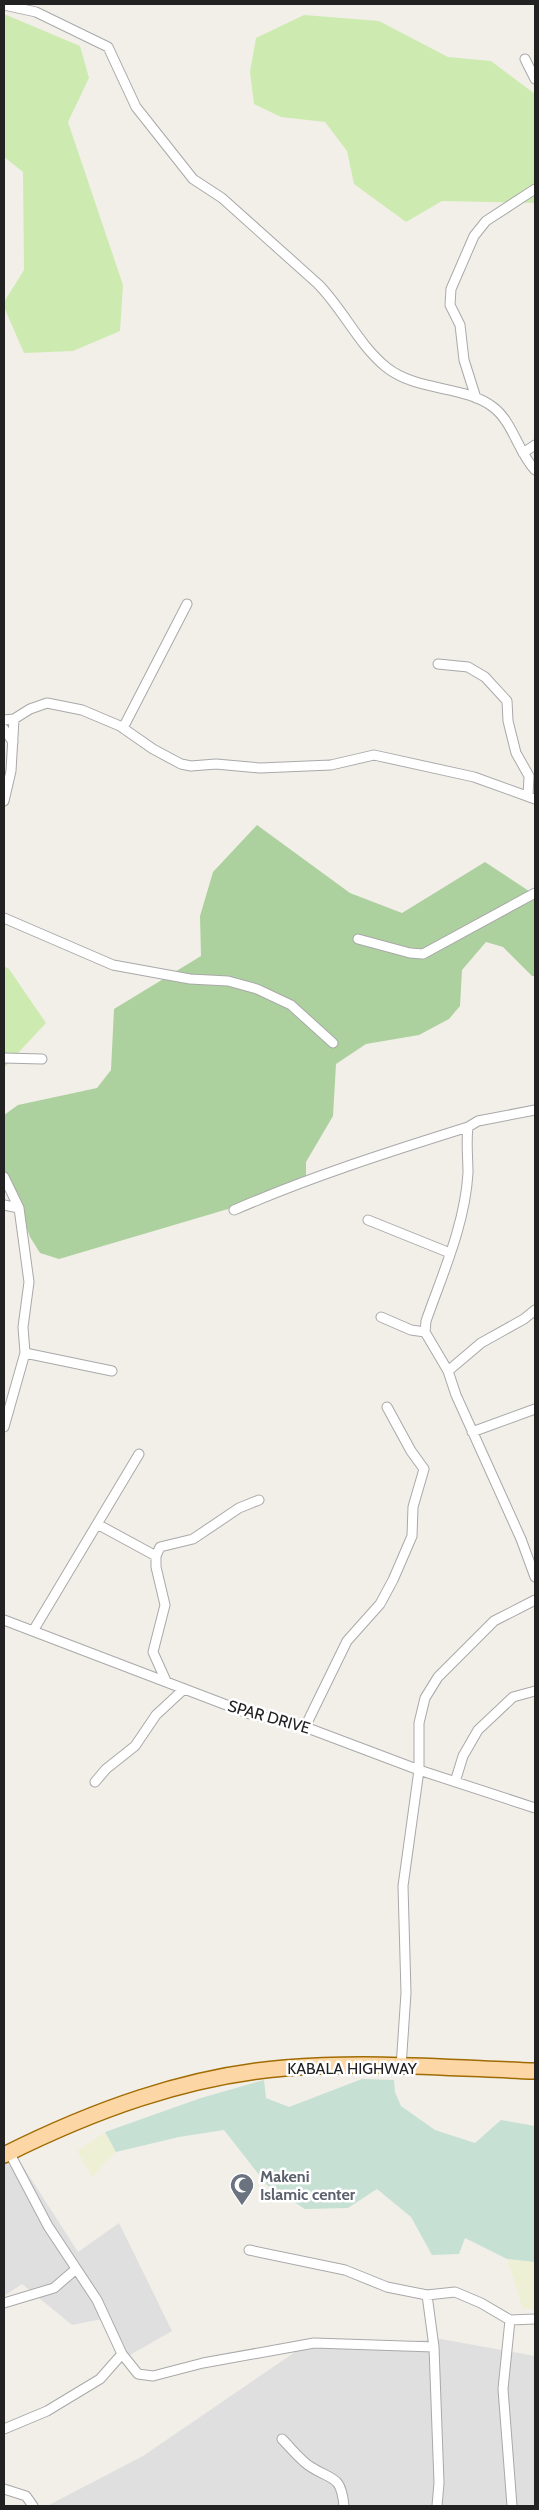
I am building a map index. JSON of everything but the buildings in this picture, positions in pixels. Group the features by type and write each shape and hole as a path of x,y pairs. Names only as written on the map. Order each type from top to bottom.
{"main road":[{"name":"KABALA HIGHWAY","path":"6,2153 106,2109 172,2088 223,2076 283,2068 326,2066 535,2071"}],"street":[{"path":"4,4 36,12 108,47 136,107 193,179 222,198 318,284 329,295 374,355 386,367 412,382 476,398 494,408 535,470"},
{"path":"525,58 535,79"},
{"path":"476,398 464,360 460,325 450,305 451,289 474,236 486,221 535,189"},
{"path":"523,453 535,445"},
{"path":"123,728 187,604"},
{"path":"4,720 14,719 30,709 47,703 82,710 123,728 152,749 181,764 191,766 216,764 260,768 322,765 374,755 474,777 532,798 529,776 516,753 508,721 507,702 485,677 468,667 438,664"},
{"path":"4,801 11,771 14,719"},
{"path":"4,729 13,742"},
{"path":"358,939 410,954 424,954 535,892"},
{"path":"4,918 113,965 190,979 228,981 257,988 291,1005 333,1043"},
{"path":"4,1058 42,1059"},
{"path":"234,1210 292,1185 468,1127 478,1120 535,1110"},
{"path":"468,1127 466,1147 468,1173 458,1229 426,1321 425,1332 448,1371 472,1432 521,1539 535,1577"},
{"path":"4,1177 19,1208 29,1282 23,1327 25,1354 4,1427"},
{"path":"4,1205 19,1208"},
{"path":"368,1220 450,1253"},
{"path":"448,1371 481,1343 524,1319 535,1310"},
{"path":"381,1317 411,1330 425,1332"},
{"path":"25,1354 112,1371"},
{"path":"305,1727 347,1640 380,1604 393,1580 412,1536 413,1507 424,1468 411,1451 387,1407"},
{"path":"472,1432 535,1409"},
{"path":"34,1631 138,1454"},
{"path":"166,1681 153,1652 165,1605 156,1567 156,1556 160,1547 193,1539 240,1508 259,1500"},
{"path":"97,1524 156,1556"},
{"path":"402,2067 406,1994 402,1886 419,1770 419,1723 425,1698 438,1677 494,1621 535,1600"},
{"name":"SPAR DRIVE","path":"4,1620 250,1714 305,1727 419,1770 535,1808"},
{"path":"95,1782 106,1769 135,1746 156,1715 184,1689"},
{"path":"455,1782 463,1756 478,1730 514,1697 535,1691"},
{"path":"6,2153 48,2226 96,2300 122,2354 138,2374 153,2376 203,2363 314,2344 434,2347"},
{"path":"250,2250 345,2270 387,2287 427,2294 455,2292 482,2303 510,2320 535,2319"},
{"path":"4,2303 54,2288 76,2269"},
{"path":"427,2294 434,2347 439,2483 437,2506"},
{"path":"510,2320 503,2389 512,2506"},
{"path":"4,2429 47,2411 100,2379 122,2354"},
{"path":"282,2439 311,2467 333,2476 340,2485 344,2506"},
{"path":"4,2489 26,2496 33,2506"}],"shaded area":[{"path":"10,2146 78,2252 119,2223 172,2331 123,2359 102,2319 72,2325 22,2284 4,2296 4,2149"},
{"path":"441,2339 535,2356 535,2506 47,2506 143,2456 298,2350"}],"green space":[{"path":"4,14 80,46 89,78 68,122 123,285 120,331 73,351 24,353 4,307 4,302 24,270 23,172 4,157"},
{"path":"304,15 379,21 448,57 491,61 535,94 535,203 442,201 406,222 354,184 347,151 325,122 281,117 254,104 250,72 256,38"},
{"path":"257,825 350,893 402,913 485,862 535,895 535,976 532,976 503,947 486,942 462,970 460,1006 449,1019 419,1035 366,1044 336,1064 333,1116 306,1162 306,1180 292,1190 59,1259 40,1253 30,1237 10,1182 4,1171 4,1115 18,1105 97,1088 111,1070 114,1009 201,956 200,916 213,872"},
{"path":"4,966 9,969 46,1023 4,1068"},
{"path":"362,2079 394,2080 395,2092 401,2106 435,2130 475,2143 501,2120 535,2126 535,2262 507,2259 465,2238 459,2254 432,2255 411,2217 377,2189 348,2208 305,2209 267,2185 224,2130 179,2137 116,2152 105,2132 201,2098 264,2080 266,2098 289,2107"},
{"path":"105,2132 116,2152 92,2177 77,2151"},
{"path":"507,2259 535,2262 535,2309 523,2309"}],"place":[{"name":"Makeni Islamic center","path":"242,2206"}]}
